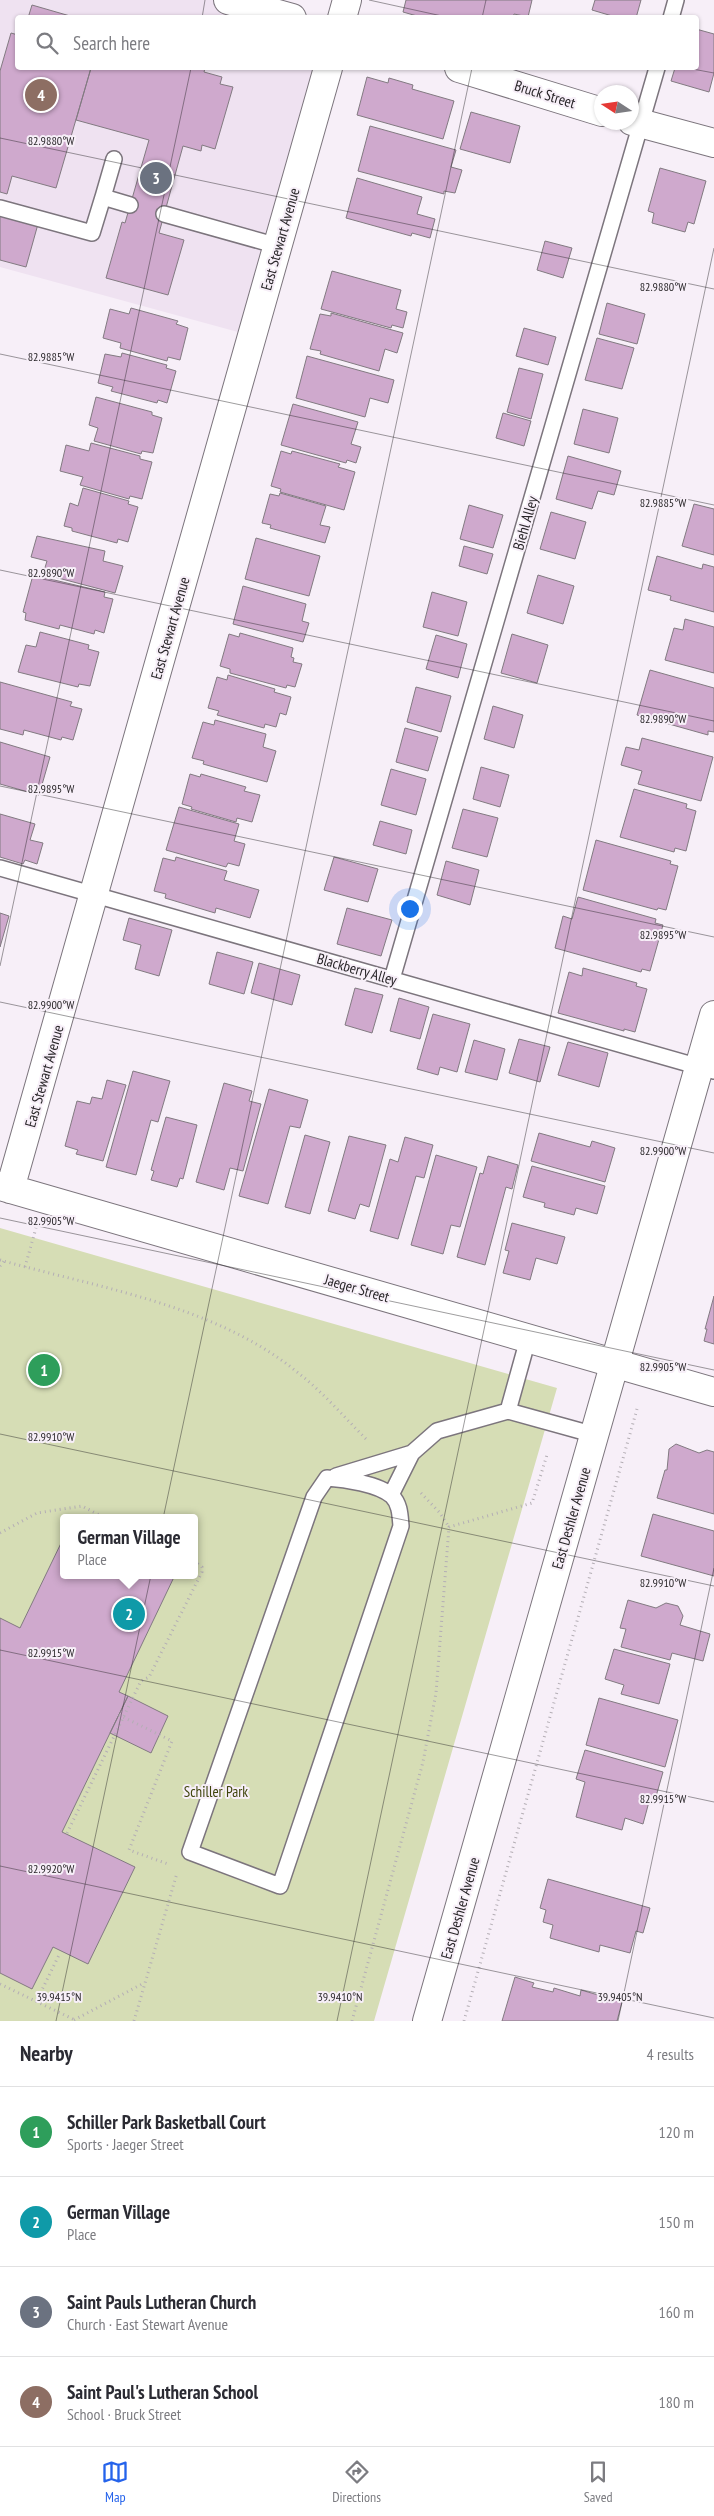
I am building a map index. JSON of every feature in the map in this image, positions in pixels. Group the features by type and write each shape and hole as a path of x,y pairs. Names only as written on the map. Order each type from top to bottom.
{"street":[{"path":"228,0 281,15"},
{"path":"343,15 348,0"},
{"name":"East Stewart Avenue","path":"5,1187 95,896 327,70"},
{"name":"Bruck Street","path":"466,70 594,110"},
{"path":"639,123 714,143"},
{"name":"East Deshler Avenue","path":"428,2021 615,1364 707,1069 714,1015"},
{"name":"Jaeger Street","path":"5,1187 714,1392"}],"lane":[{"path":"672,15 676,0"},
{"name":"Biehl Alley","path":"639,114 656,70"},
{"name":"Biehl Alley","path":"392,979 634,130"},
{"path":"0,208 92,233 114,159"},
{"path":"103,197 130,205"},
{"path":"164,214 278,246"},
{"name":"Blackberry Alley","path":"0,868 707,1069"},
{"path":"508,1411 528,1339"},
{"path":"391,1495 412,1454 437,1431 508,1411 595,1435"},
{"path":"327,1478 352,1479 391,1495 399,1508 401,1526 280,1886 190,1852 314,1497 327,1478 412,1454"}],"path":[{"path":"25,1267 44,1198"},
{"path":"0,1266 2,1260 196,1315 248,1339 298,1372 388,1460"},
{"path":"464,2021 637,1408"},
{"path":"449,1527 532,1503 546,1455"},
{"path":"352,2021 424,1762 436,1693 449,1527 440,1513 401,1474"},
{"path":"0,1533 38,1513 82,1506 97,1514"},
{"path":"67,1832 140,1680 149,1677 202,1572 202,1567 198,1564"},
{"path":"119,1715 172,1741 129,1850 178,1867"},
{"path":"134,2021 178,1867 190,1852"},
{"path":"36,2002 60,1953"},
{"path":"0,1984 74,2020 144,1983"}],"shaded area":[{"path":"0,0 233,0 288,15 15,15 15,70 325,70 249,335 0,267"}],"green space":[{"name":"Schiller Park","path":"0,1228 557,1388 374,2021 0,2021"}],"building":[{"path":"406,0 532,0 528,15 414,15 403,12"},
{"path":"595,0 641,0 637,15 609,15 592,10"},
{"path":"32,5 67,15 29,15"},
{"path":"699,30 714,34 714,73 709,92 671,81 674,70 699,70"},
{"path":"11,33 15,34 15,70 90,70 56,188 12,176 7,194 0,192 0,71"},
{"path":"90,70 204,70 204,72 222,77 220,84 233,87 215,149 202,145 201,151 183,146 159,233 184,240 168,295 106,278 122,222 125,223 149,140 76,120"},
{"path":"367,77 388,83 389,78 413,85 412,89 454,101 443,139 357,115"},
{"path":"471,112 520,126 510,163 460,149"},
{"path":"370,126 456,150 451,167 462,170 455,193 444,191 444,194 358,171"},
{"path":"660,168 706,181 694,224 688,222 685,232 652,223 654,213 648,211"},
{"path":"357,178 422,197 417,214 435,219 430,238 412,233 411,236 346,218"},
{"path":"0,213 38,224 26,267 0,260"},
{"path":"545,241 572,248 563,278 537,270"},
{"path":"332,271 401,290 396,309 407,312 403,328 392,325 391,328 321,309"},
{"path":"607,303 645,314 637,344 599,334"},
{"path":"131,308 178,321 176,324 188,328 180,360 168,357 167,361 120,348 121,343 103,338 110,309 129,314"},
{"path":"331,313 403,333 397,353 385,349 379,371 320,354 321,351 310,349 320,314 331,316"},
{"path":"524,328 556,337 548,365 516,356"},
{"path":"597,338 634,348 622,389 585,380"},
{"path":"122,353 167,365 166,368 176,371 167,403 158,400 157,403 111,391 113,387 98,383 105,354 121,357"},
{"path":"307,356 394,380 388,403 370,398 365,417 296,398"},
{"path":"519,368 543,374 531,419 507,412"},
{"path":"96,397 152,412 152,415 162,418 153,453 142,451 141,454 94,441 98,428 89,425"},
{"path":"293,404 358,422 351,444 361,447 356,463 347,460 346,463 281,445"},
{"path":"583,409 618,418 609,453 574,444"},
{"path":"503,413 531,421 524,446 496,438"},
{"path":"91,443 140,456 140,459 152,462 142,499 130,496 129,499 80,485 83,477 60,471 66,445 89,451"},
{"path":"281,451 291,454 292,451 340,464 338,467 355,472 344,510 280,492 281,489 271,486"},
{"path":"568,456 621,471 614,495 598,491 592,509 556,499"},
{"path":"83,488 129,501 128,504 138,507 128,542 118,539 117,543 72,531 72,528 64,526 70,503 78,506"},
{"path":"280,493 326,506 320,525 330,527 325,543 270,528 271,525 262,523 270,494 279,496"},
{"path":"694,504 714,509 714,555 682,546"},
{"path":"469,505 503,515 493,548 460,539"},
{"path":"551,512 586,522 575,559 540,549"},
{"path":"37,536 105,551 103,561 123,566 115,593 43,574 47,561 31,557"},
{"path":"256,538 320,556 309,596 245,579"},
{"path":"464,546 493,554 487,574 459,566"},
{"path":"657,556 702,569 703,564 714,567 714,612 670,600 671,596 648,590"},
{"path":"33,575 105,592 104,597 113,599 104,633 95,630 94,634 60,625 59,629 25,620 26,613 23,612"},
{"path":"538,575 574,586 563,624 527,613"},
{"path":"243,586 306,604 302,621 309,623 303,642 233,624"},
{"path":"432,592 467,602 458,636 423,627"},
{"path":"685,619 714,627 714,673 665,660 674,628 683,630"},
{"path":"40,632 89,645 88,649 99,652 90,686 79,684 78,687 18,672 26,645 36,647"},
{"path":"240,633 293,648 291,657 294,658 293,662 302,664 295,687 287,685 286,688 230,673 230,669 220,666 229,634 239,637"},
{"path":"512,634 548,645 537,683 501,673"},
{"path":"436,635 467,644 458,678 426,669"},
{"path":"650,670 714,688 714,732 708,731 708,735 637,715"},
{"path":"228,675 275,689 274,692 291,697 286,715 280,713 276,727 265,724 264,728 217,715 219,711 208,708 217,677 227,680"},
{"path":"0,682 72,702 70,706 82,709 73,740 62,737 61,740 24,730 23,735 0,729"},
{"path":"416,687 451,696 441,732 407,722"},
{"path":"493,706 523,715 514,748 484,739"},
{"path":"215,720 266,734 263,747 276,751 267,782 203,764 204,761 192,758 203,722 214,725"},
{"path":"405,728 438,737 428,771 396,762"},
{"path":"642,738 713,757 701,801 638,784 642,771 621,765 626,747 639,750"},
{"path":"0,742 50,757 39,795 0,784"},
{"path":"481,767 509,775 500,807 473,799"},
{"path":"391,769 426,779 416,815 381,805"},
{"path":"190,774 200,777 201,774 246,787 244,791 260,795 252,822 237,818 236,822 191,809 192,807 182,804"},
{"path":"634,789 687,804 686,808 696,811 686,851 675,848 674,852 620,837"},
{"path":"179,807 239,824 234,841 245,844 239,866 228,863 226,867 166,850"},
{"path":"463,809 498,818 487,857 452,848"},
{"path":"0,814 35,824 30,840 43,843 37,864 25,860 23,864 0,857"},
{"path":"380,821 412,830 406,854 373,845"},
{"path":"596,840 671,861 670,864 678,866 666,910 658,908 657,910 583,890"},
{"path":"176,857 227,871 224,880 259,890 250,918 216,908 215,913 165,898 166,894 154,891 163,858 175,861"},
{"path":"334,857 378,869 368,902 324,890"},
{"path":"446,861 479,870 470,905 437,895"},
{"path":"578,897 656,919 655,923 663,925 650,971 642,969 641,972 555,948 563,916 572,919"},
{"path":"347,908 392,920 381,956 337,944"},
{"path":"0,913 9,916 0,947"},
{"path":"129,918 172,930 159,976 135,969 141,945 123,940"},
{"path":"217,952 253,962 244,994 209,984"},
{"path":"259,963 300,975 292,1005 251,993"},
{"path":"583,968 637,983 636,986 647,989 635,1032 624,1029 624,1031 558,1013 569,972 582,976"},
{"path":"355,988 383,995 372,1033 345,1025"},
{"path":"399,998 429,1007 420,1039 390,1031"},
{"path":"433,1014 470,1024 457,1072 440,1067 438,1075 417,1069"},
{"path":"519,1039 550,1047 540,1082 509,1073"},
{"path":"474,1040 505,1049 497,1080 465,1072"},
{"path":"568,1042 608,1053 599,1087 558,1075"},
{"path":"133,1071 170,1081 158,1122 151,1120 136,1175 106,1167"},
{"path":"107,1080 126,1085 103,1161 76,1154 78,1150 65,1146 77,1101 90,1104 92,1097 102,1099"},
{"path":"224,1083 252,1091 249,1101 261,1104 243,1171 230,1168 224,1190 196,1182"},
{"path":"269,1089 308,1100 300,1128 290,1126 268,1204 239,1196"},
{"path":"166,1117 197,1125 183,1179 180,1178 177,1187 151,1180 154,1171 151,1170"},
{"path":"539,1133 590,1147 592,1141 615,1148 605,1182 531,1161"},
{"path":"305,1135 330,1142 310,1214 285,1207"},
{"path":"349,1136 386,1145 369,1207 360,1204 355,1219 328,1211"},
{"path":"405,1137 433,1145 424,1178 416,1176 398,1239 370,1231 390,1159 398,1162"},
{"path":"436,1155 477,1167 460,1227 451,1225 443,1254 411,1245"},
{"path":"488,1156 518,1165 512,1189 506,1187 485,1265 457,1257 480,1173 483,1174"},
{"path":"532,1166 605,1186 597,1214 576,1208 574,1215 544,1207 545,1203 523,1197"},
{"path":"512,1223 565,1237 557,1264 536,1258 530,1280 503,1273 509,1251 505,1250"},
{"path":"714,1296 714,1344 704,1341 707,1329 705,1329"},
{"path":"676,1444 699,1453 707,1450 714,1452 714,1514 657,1498 665,1470 667,1470 669,1449"},
{"path":"653,1514 714,1531 714,1576 641,1556"},
{"path":"60,1545 60,1579 173,1579 119,1692 128,1696 62,1832 135,1867 88,1964 53,1947 32,1989 0,1973 0,1618 20,1628"},
{"path":"628,1600 656,1608 666,1603 678,1606 683,1616 680,1625 710,1634 703,1661 672,1653 670,1660 621,1647 626,1629 620,1628"},
{"path":"614,1649 670,1664 659,1704 621,1694 624,1685 605,1679"},
{"path":"128,1696 168,1716 151,1753 110,1733"},
{"path":"599,1698 678,1720 665,1767 586,1745"},
{"path":"585,1750 663,1772 655,1800 650,1798 643,1824 625,1818 622,1830 576,1817 585,1782 576,1779"},
{"path":"548,1879 650,1908 643,1933 636,1931 630,1953 600,1945 599,1952 550,1938 553,1925 543,1922 546,1910 540,1908"},
{"path":"515,1977 534,1983 532,1987 553,1992 554,1988 580,1996 581,1990 622,2002 617,2021 502,2021"}],"place":[{"name":"Saint Paul's Lutheran School","path":"41,95"},
{"name":"Saint Pauls Lutheran Church","path":"156,178"},
{"name":"Schiller Park Basketball Court","path":"44,1370"},
{"name":"German Village","path":"129,1614"}]}
